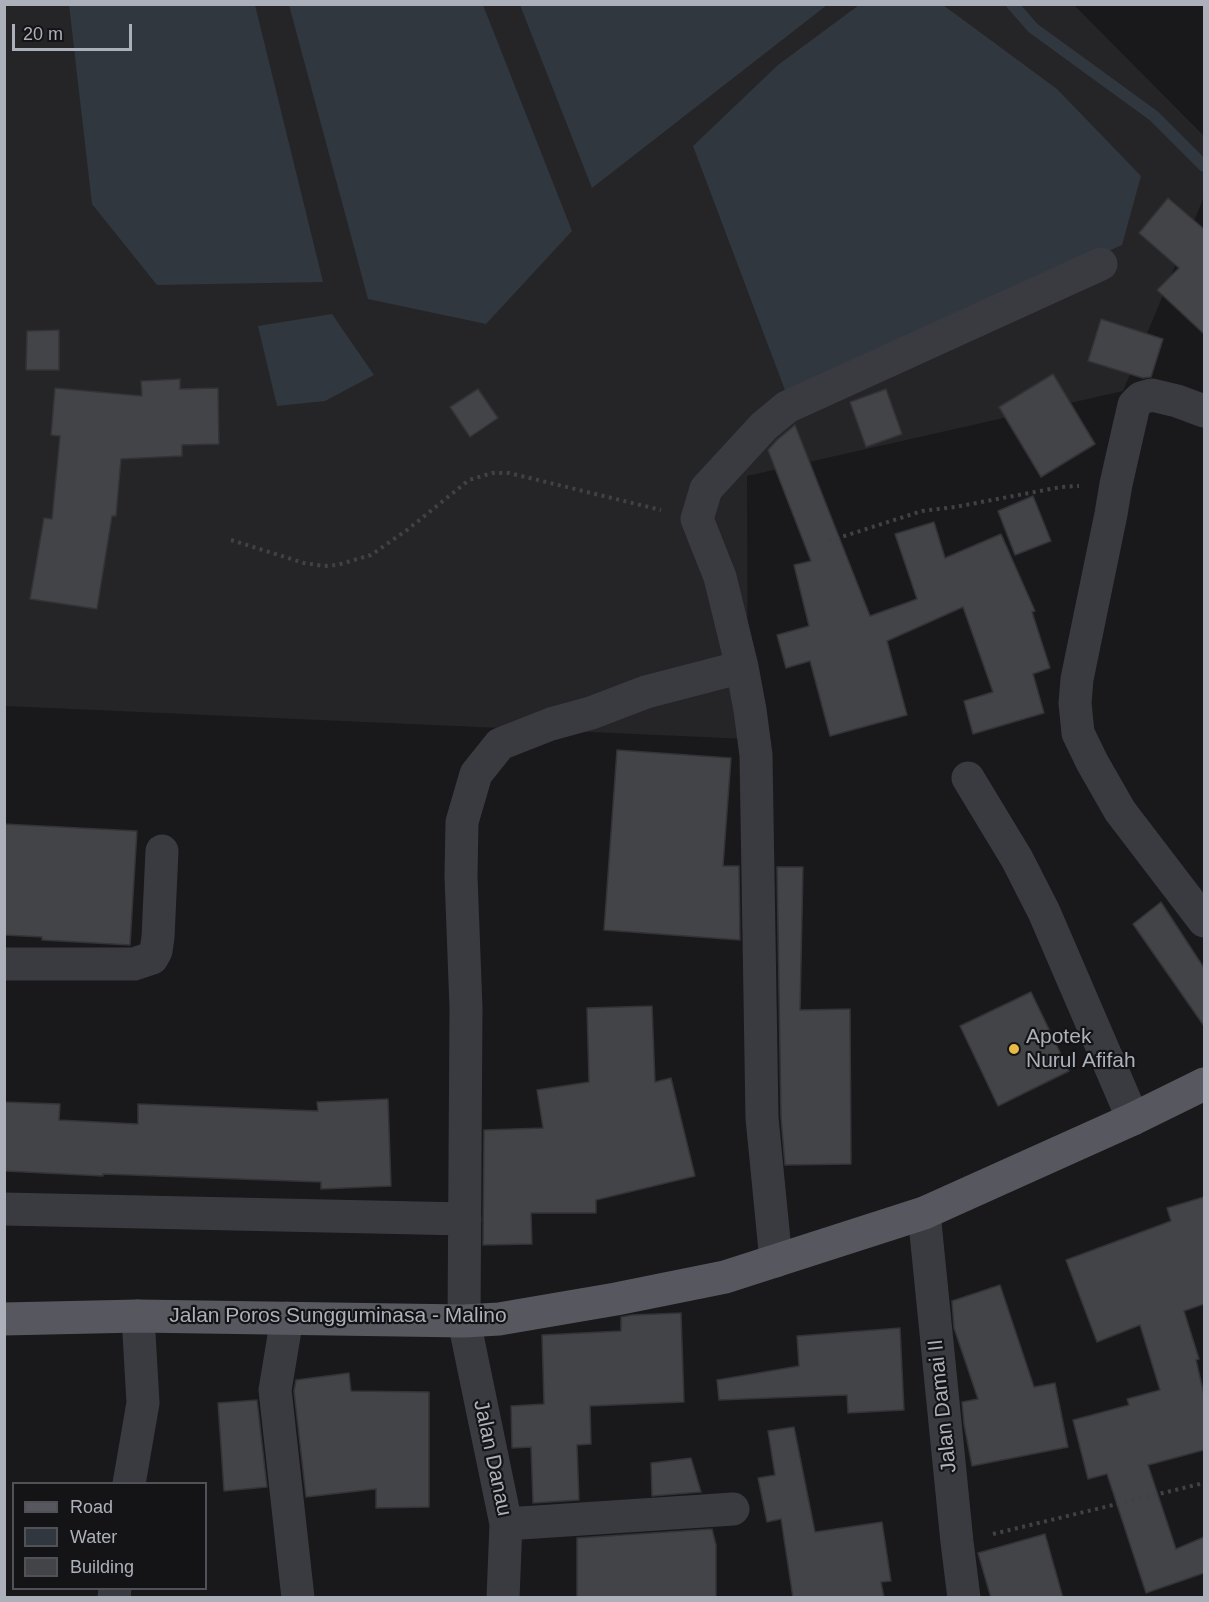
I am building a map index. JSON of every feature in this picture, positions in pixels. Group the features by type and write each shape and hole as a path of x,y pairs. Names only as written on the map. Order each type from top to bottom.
{"main road":[{"name":"Jalan Poros Sungguminasa - Malino","path":"4,1319 138,1316 464,1321 499,1319 616,1299 725,1277 924,1213 1133,1119 1204,1084"}],"street":[{"path":"776,1262 762,1118 756,755 742,667 720,577 697,519 706,489 764,426 787,407 1101,264"},
{"path":"1204,411 1152,395 1141,398 1134,405 1077,680 1075,703 1078,734 1120,811 1204,921"},
{"name":"Jalan Danau","path":"502,1598 506,1524 464,1321 466,1008 461,876 462,822 476,774 501,744 551,724 591,713 646,692 742,667"},
{"path":"968,778 1017,859 1044,912 1133,1119"},
{"path":"4,964 134,964 152,958 156,951 158,937 162,851"},
{"path":"4,1209 465,1219"},
{"name":"Jalan Damai II","path":"924,1213 964,1598"},
{"path":"129,1482 143,1403 138,1316"},
{"path":"287,1318 275,1390 298,1598"},
{"path":"506,1524 733,1509"}],"path":[{"path":"231,540 304,563 337,566 371,555 407,530 470,480 492,473 509,473 697,519"},
{"path":"829,541 922,512 1061,487 1116,484"},
{"path":"957,1542 1204,1483"}],"shaded area":[{"path":"5,5 1074,5 1204,136 1204,197 1123,391 747,476 748,739 5,706"}],"water":[{"path":"69,5 255,5 323,282 157,285 92,204"},
{"path":"289,5 483,5 572,231 486,324 368,299"},
{"path":"520,5 827,5 592,188"},
{"path":"859,5 943,5 1057,89 1141,176 1122,245 788,398 693,146 778,65"},
{"path":"332,314 374,375 325,401 277,406 258,326"}],"building":[{"path":"1168,198 1204,229 1204,334 1157,290 1179,268 1139,233"},
{"path":"1101,319 1163,339 1151,377 1143,378 1088,361"},
{"path":"59,330 59,370 26,370 27,331"},
{"path":"1053,374 1095,444 1041,477 999,407"},
{"path":"180,379 180,389 218,388 219,444 182,445 182,456 121,459 116,516 112,516 97,609 30,599 44,518 52,519 60,436 51,435 55,388 142,396 141,381"},
{"path":"478,389 498,418 470,437 450,407"},
{"path":"886,389 902,434 866,447 850,402"},
{"path":"795,425 870,616 917,599 895,534 934,522 945,558 1001,534 1035,611 1032,612 1050,668 1033,674 1044,713 973,734 964,701 993,692 963,607 887,641 907,715 830,736 810,661 786,668 777,635 809,626 794,565 811,561 768,450"},
{"path":"1033,496 1051,541 1015,555 998,511"},
{"path":"617,750 731,758 723,866 739,866 740,940 604,930"},
{"path":"4,824 137,831 130,945 42,940 42,937 4,935"},
{"path":"777,867 803,867 800,1010 850,1009 851,1164 785,1165 781,1117"},
{"path":"1161,902 1204,968 1204,1026 1133,924"},
{"name":"Apotek Nurul Afifah","path":"1031,992 1069,1071 998,1106 960,1026"},
{"path":"652,1006 655,1082 671,1078 695,1176 596,1200 596,1213 531,1213 532,1244 483,1245 484,1130 543,1128 537,1090 589,1082 587,1008"},
{"path":"388,1099 391,1186 321,1189 321,1182 4,1171 4,1102 60,1104 59,1120 138,1124 138,1104 318,1111 317,1102"},
{"path":"1204,1197 1204,1304 1184,1311 1199,1359 1196,1360 1204,1395 1204,1450 1148,1465 1176,1549 1204,1537 1204,1573 1146,1593 1107,1474 1088,1479 1073,1420 1129,1405 1127,1399 1160,1390 1140,1325 1097,1342 1066,1260 1171,1221 1167,1208"},
{"path":"1000,1285 1034,1387 1055,1383 1068,1447 972,1466 962,1402 978,1399 954,1328 952,1301"},
{"path":"681,1313 684,1402 590,1406 591,1444 577,1445 579,1500 533,1503 531,1447 512,1448 511,1406 544,1404 542,1335 621,1331 621,1317"},
{"path":"900,1328 904,1410 848,1413 847,1395 719,1400 717,1380 799,1366 797,1336"},
{"path":"349,1373 351,1391 429,1392 429,1507 376,1508 376,1489 306,1497 294,1391 296,1380"},
{"path":"257,1400 267,1487 224,1491 218,1403"},
{"path":"794,1427 815,1532 882,1522 891,1581 881,1582 884,1598 793,1598 781,1519 767,1522 758,1478 775,1475 768,1431"},
{"path":"691,1458 701,1492 652,1496 651,1463"},
{"path":"712,1529 716,1545 716,1598 577,1598 577,1538"},
{"path":"1045,1534 1063,1598 991,1598 978,1553"}],"waterway":[{"path":"1012,4 1033,28 1154,116 1204,166"}],"place":[{"name":"Apotek Nurul Afifah","path":"1014,1049"}]}
